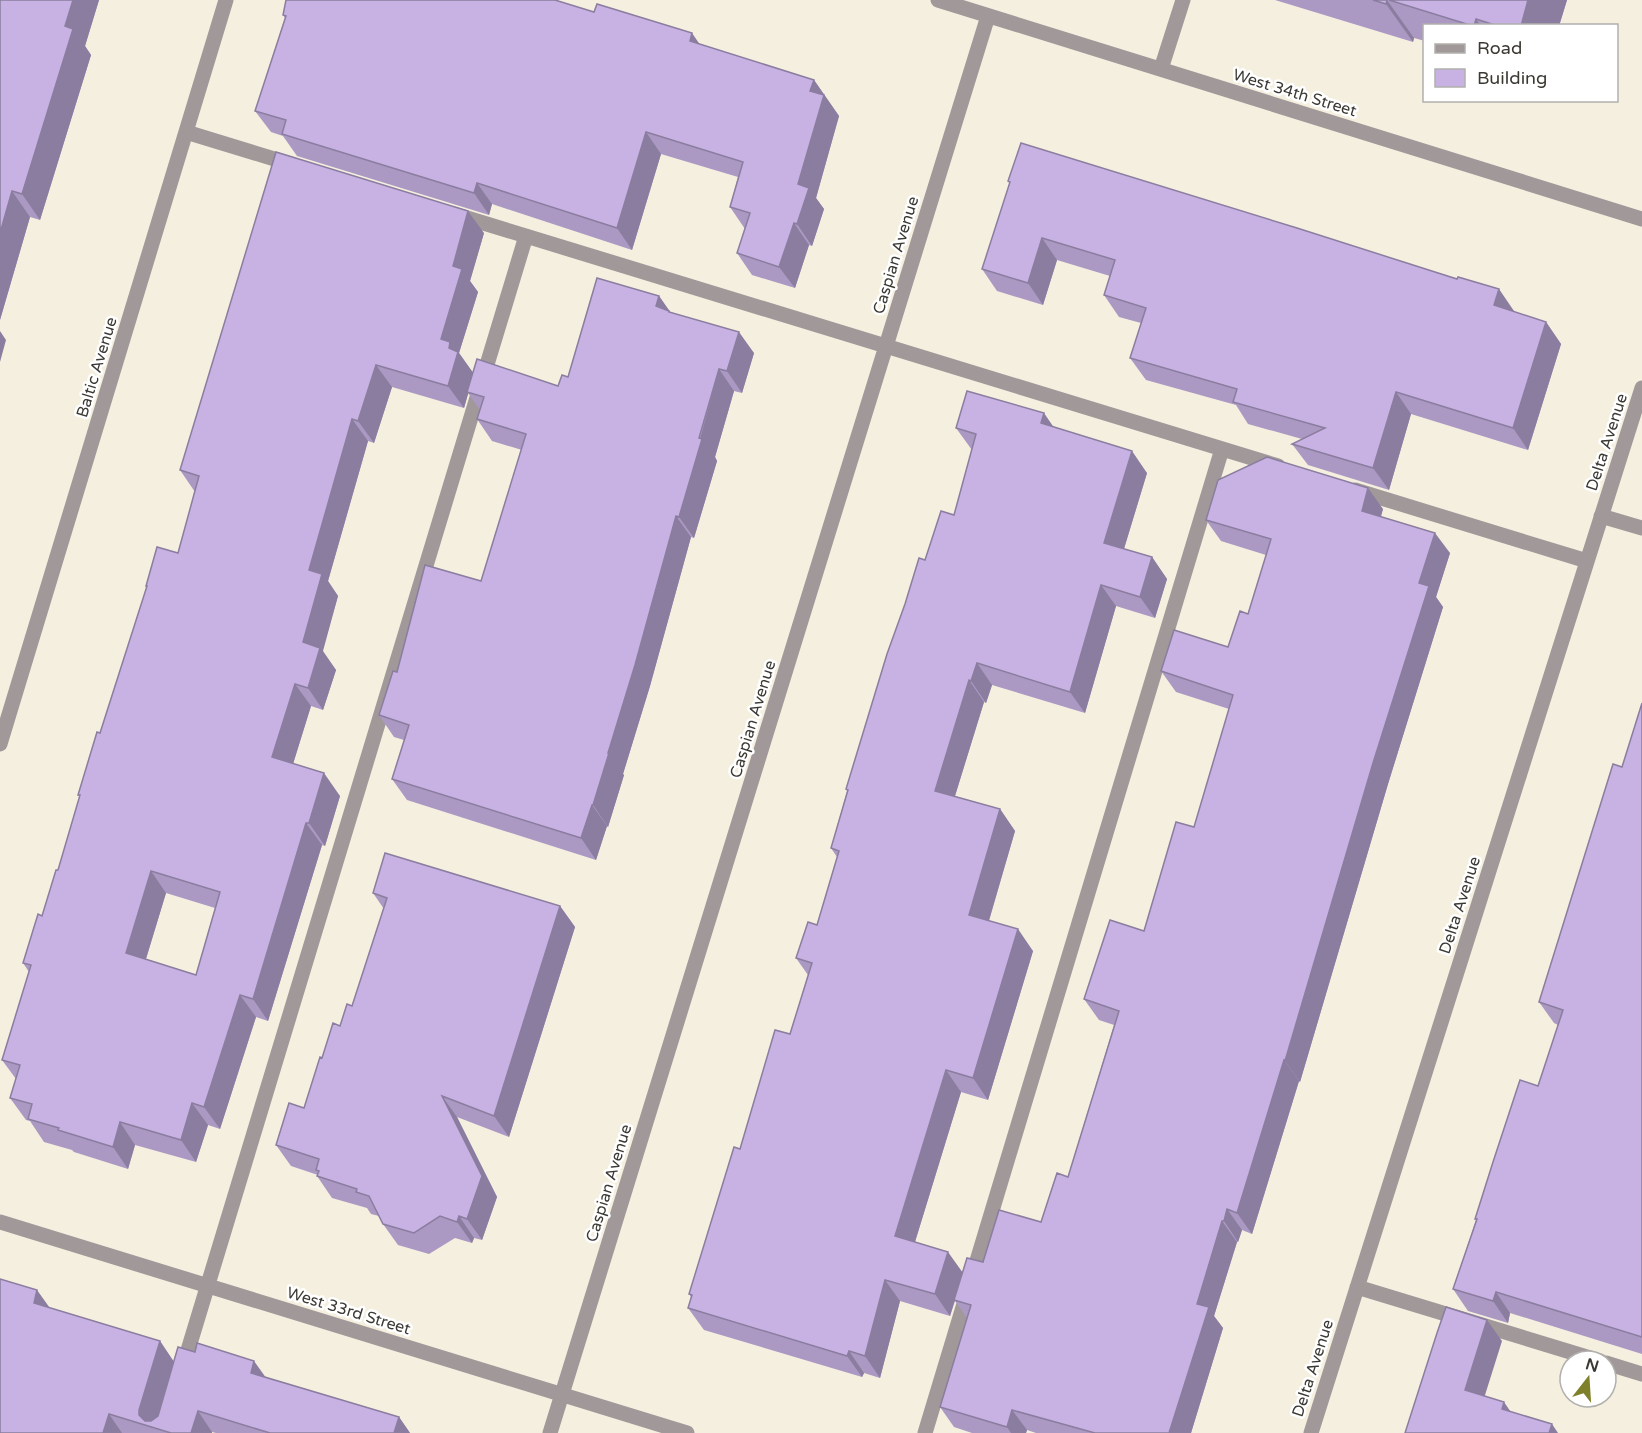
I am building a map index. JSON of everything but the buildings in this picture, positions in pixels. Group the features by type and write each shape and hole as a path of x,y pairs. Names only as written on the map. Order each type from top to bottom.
{"street":[{"name":"Baltic Avenue","path":"0,744 226,0"},
{"name":"West 34th Street","path":"938,0 1642,219"},
{"path":"1161,69 1183,0"},
{"name":"Caspian Avenue","path":"550,1433 988,16"},
{"path":"186,132 310,170"},
{"path":"435,208 1290,470"},
{"path":"177,1388 526,236"},
{"name":"Delta Avenue","path":"1311,1433 1642,388"},
{"path":"925,1433 1222,449"},
{"path":"1336,484 1587,561"},
{"path":"1601,516 1642,528"},
{"name":"West 33rd Street","path":"0,1222 687,1433"},
{"path":"1357,1287 1561,1349"},
{"path":"1618,1367 1642,1374"}]}
